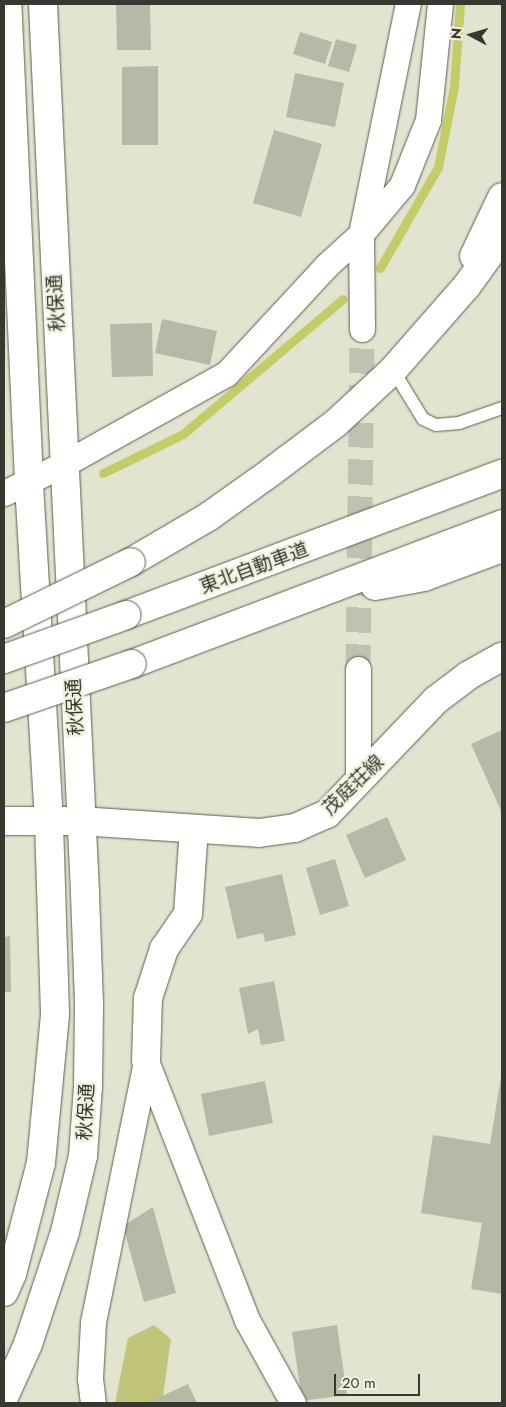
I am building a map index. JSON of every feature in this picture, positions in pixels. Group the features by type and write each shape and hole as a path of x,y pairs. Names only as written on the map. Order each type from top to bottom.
{"main road":[{"name":"秋保通","path":"4,1292 12,1274 41,1162 55,1014 48,821 29,481 7,4"},
{"name":"秋保通","path":"4,1397 28,1344 65,1232 84,1156 88,1087 89,1003 43,4"},
{"path":"432,325 475,255 502,197"},
{"path":"4,624 131,562 208,517 336,423 393,370 466,287 502,237"},
{"name":"東北自動車道","path":"4,659 502,474"},
{"path":"4,708 132,664 502,524"},
{"path":"313,596 424,577 502,548"},
{"name":"茂庭荘線","path":"4,821 80,821 259,833 295,828 327,814 436,700 468,675 502,657"},
{"path":"146,1061 148,998 164,949 188,914 194,829"}],"street":[{"path":"362,329 361,234 408,4"},
{"path":"4,493 64,464 226,374 326,266 361,234 402,186 428,120 440,4"},
{"path":"358,669 358,782"},
{"path":"93,1403 90,1378 93,1322 146,1061"},
{"path":"146,1061 246,1320 293,1403"}],"lane":[{"path":"393,370 423,419 436,425 459,423 502,408"}],"green space":[{"path":"154,1325 171,1339 162,1403 115,1403 128,1338"}],"building":[{"path":"116,4 150,4 151,50 117,50"},
{"path":"300,32 332,42 325,64 293,54"},
{"path":"336,39 357,45 349,72 328,66"},
{"path":"158,66 158,145 122,145 122,67"},
{"path":"295,73 344,83 335,127 286,117"},
{"path":"274,130 322,144 301,217 253,203"},
{"path":"162,319 217,331 210,365 155,353"},
{"path":"152,323 153,376 112,377 110,324"},
{"path":"502,730 502,813 471,744"},
{"path":"387,817 406,860 365,878 346,835"},
{"path":"335,859 349,906 320,915 306,868"},
{"path":"282,874 296,935 265,942 263,933 237,939 225,887"},
{"path":"10,936 11,992 4,992 4,937"},
{"path":"274,981 285,1041 261,1045 258,1029 248,1034 239,988"},
{"path":"501,1076 502,1294 471,1289 482,1223 421,1213 433,1135 490,1144"},
{"path":"265,1081 273,1123 209,1136 201,1094"},
{"path":"153,1207 176,1293 144,1302 123,1226"},
{"path":"337,1325 347,1395 302,1401 292,1332"},
{"path":"188,1384 197,1403 149,1402"}],"waterway":[{"path":"380,268 438,167 454,86 460,4"},
{"path":"103,473 183,434 343,299"}],"tunnel":[{"path":"358,669 362,329"}]}
